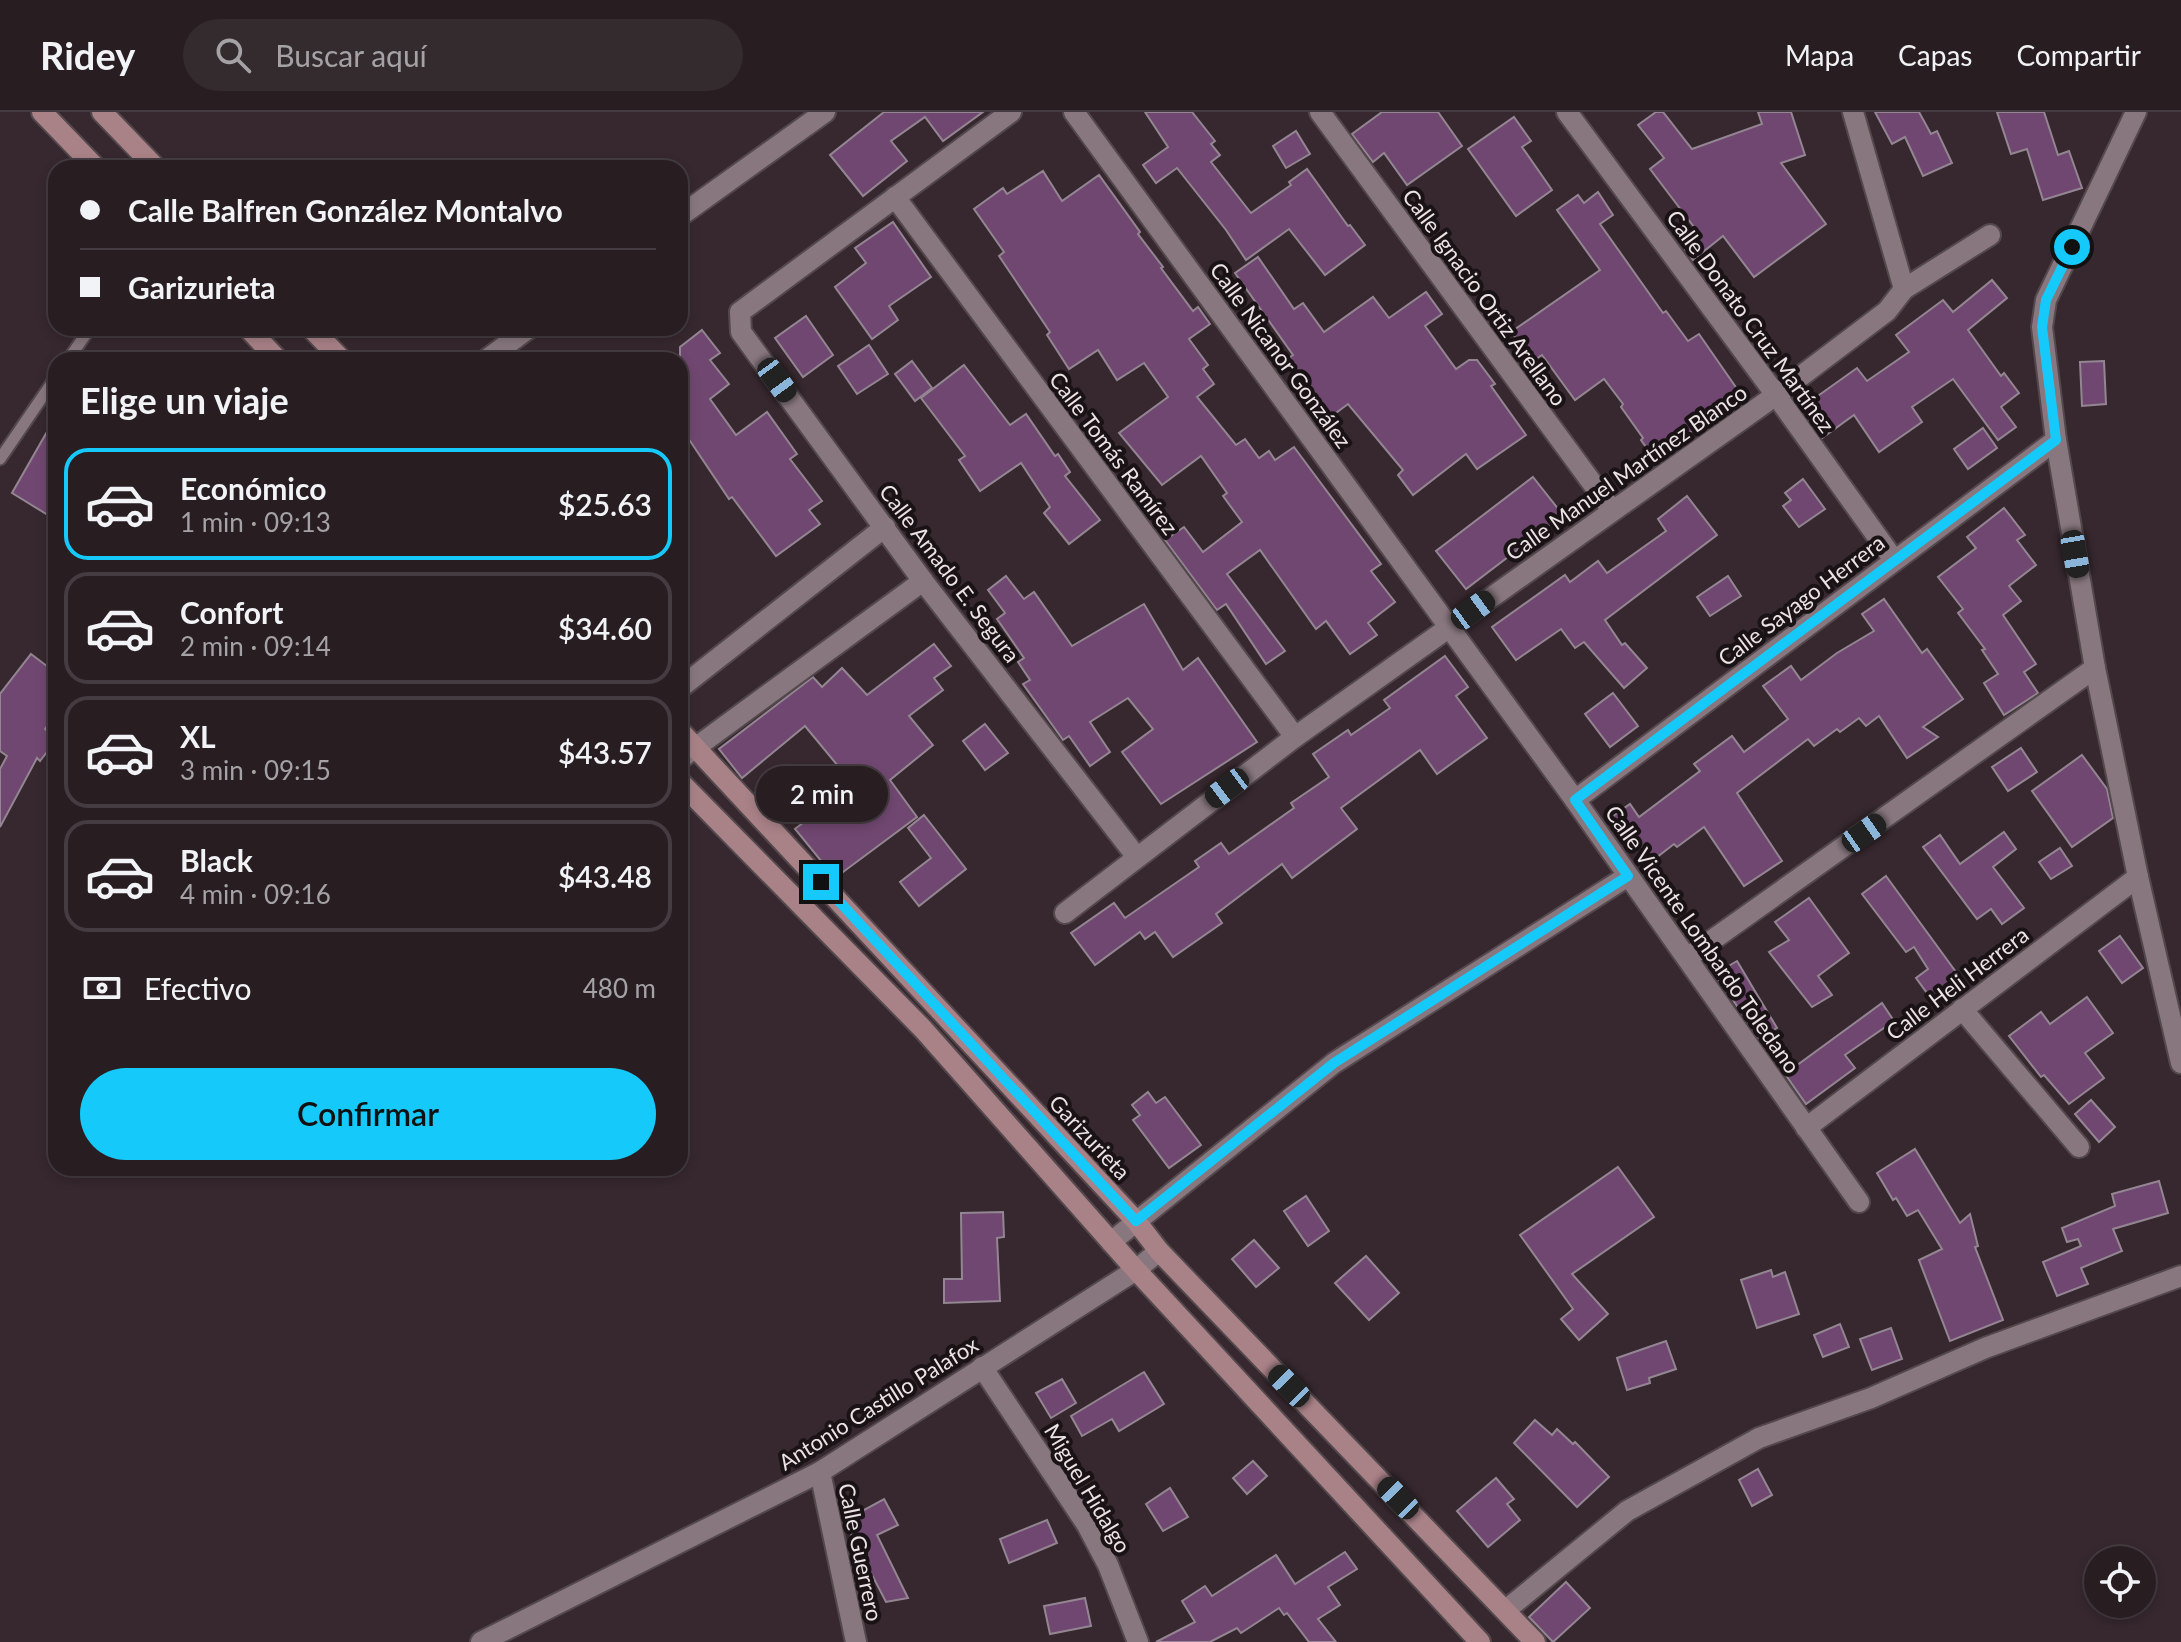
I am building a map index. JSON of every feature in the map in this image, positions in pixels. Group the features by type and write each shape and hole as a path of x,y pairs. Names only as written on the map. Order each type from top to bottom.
{"main road":[{"path":"42,112 88,160"},
{"path":"102,112 148,160"},
{"path":"256,336 270,352"},
{"path":"319,336 334,352"},
{"name":"Garizurieta","path":"688,753 1136,1221 1159,1251 1535,1642"},
{"path":"688,790 923,1029 1136,1270 1480,1642"}],"street":[{"path":"688,210 825,112"},
{"path":"895,197 1011,112"},
{"name":"Calle Nicanor González","path":"1074,112 1450,627"},
{"name":"Calle Ignacio Ortiz Arellano","path":"1320,112 1612,510"},
{"name":"Calle Donato Cruz Martínez","path":"1567,112 1894,560"},
{"path":"1853,112 1904,289"},
{"path":"2136,112 2046,300 2042,327 2056,440 2095,668 2138,877 2181,1063"},
{"name":"Calle Amado E. Segura","path":"895,197 740,312 741,332 923,581 1136,856"},
{"name":"Calle Tomás Ramírez","path":"895,197 1295,737"},
{"name":"Calle Manuel Martínez Blanco","path":"1065,913 1295,737 1776,395 1887,311 1904,289 1990,235"},
{"path":"497,352 518,336"},
{"name":"Calle Sayago Herrera","path":"1575,800 2056,440"},
{"path":"688,682 885,527"},
{"path":"688,753 923,581"},
{"name":"Calle Vicente Lombardo Toledano","path":"1450,627 1859,1202"},
{"path":"1687,958 2095,668"},
{"path":"1111,1242 1334,1063 1628,876"},
{"name":"Calle Heli Herrera","path":"1806,1128 2138,877"},
{"path":"1962,1009 2079,1147"},
{"name":"Antonio Castillo Palafox","path":"481,1642 820,1472 1136,1270 1159,1251"},
{"path":"1506,1610 1627,1511 1759,1438 1871,1398 1985,1348 2181,1276"},
{"name":"Miguel Hidalgo","path":"982,1367 1087,1525 1108,1565 1138,1642"},
{"name":"Calle Guerrero","path":"820,1472 856,1642"}],"lane":[{"path":"0,459 48,389"}],"building":[{"path":"884,112 983,112 943,141 925,117 891,141 907,161 863,196 830,155"},
{"path":"1145,112 1192,112 1215,141 1211,144 1220,155 1211,162 1251,213 1291,185 1289,182 1307,169 1365,245 1325,275 1289,229 1246,260 1177,168 1156,183 1143,165 1168,147"},
{"path":"1382,112 1438,112 1462,146 1407,185 1384,153 1373,162 1352,134"},
{"path":"1656,112 1663,112 1692,149 1762,124 1758,112 1791,112 1805,155 1781,163 1826,224 1754,277 1723,236 1693,260 1678,240 1694,227 1650,169 1664,158 1638,125"},
{"path":"1875,112 1919,112 1931,134 1937,131 1952,163 1923,176 1905,137 1892,144"},
{"path":"1997,112 2044,112 2058,155 2069,151 2082,188 2043,200 2027,149 2011,154"},
{"path":"1514,117 1531,141 1522,147 1552,190 1516,216 1468,149"},
{"path":"1296,131 1310,154 1286,168 1273,146"},
{"path":"1043,171 1062,201 1099,175 1193,311 1198,307 1210,324 1189,339 1208,365 1203,369 1214,384 1197,397 1236,445 1245,439 1259,458 1269,451 1275,460 1294,447 1381,564 1371,571 1395,602 1368,623 1377,635 1350,654 1326,621 1316,629 1260,550 1227,574 1285,651 1266,664 1226,604 1217,610 1165,540 1184,527 1203,552 1242,522 1223,496 1227,493 1201,456 1162,485 1119,433 1168,397 1144,363 1117,380 1098,350 1069,369 1047,335 1050,332 999,256 1004,252 974,209 1003,188 1007,194"},
{"path":"1598,192 1613,215 1600,224 1663,313 1666,311 1688,341 1699,334 1742,396 1654,458 1621,407 1623,404 1604,379 1575,400 1542,355 1533,361 1511,332 1600,270 1557,210 1578,195 1584,203"},
{"path":"893,222 931,277 889,306 898,320 872,339 835,287 866,263 855,248"},
{"path":"1258,257 1294,309 1303,303 1324,332 1373,297 1389,318 1426,292 1442,314 1425,326 1456,369 1469,360 1477,360 1495,384 1491,386 1526,435 1477,469 1466,454 1413,495 1398,475 1403,470 1348,404 1329,418 1286,360 1293,355 1235,273"},
{"path":"1992,280 2007,298 1968,330 2001,376 2004,373 2019,393 2001,407 2016,427 1998,440 1953,379 1912,407 1922,422 1879,452 1854,415 1822,438 1801,408 1857,368 1867,381 1909,352 1896,335 1943,300 1953,312"},
{"path":"806,316 833,355 803,377 775,338"},
{"path":"702,330 720,353 710,360 729,384 710,399 736,435 767,412 797,454 790,459 822,501 809,510 820,524 776,556 732,497 729,499 688,438 688,352 680,352 680,347"},
{"path":"869,345 888,374 857,394 838,366"},
{"path":"912,361 932,388 915,401 895,374"},
{"path":"2104,361 2106,404 2082,406 2080,362"},
{"path":"964,365 1010,425 1026,414 1070,472 1065,476 1100,520 1069,544 1044,513 1050,507 1021,463 980,491 959,460 965,456 921,398"},
{"path":"1983,428 1997,448 1968,469 1954,449"},
{"path":"48,430 48,515 12,493"},
{"path":"1533,477 1563,515 1466,589 1436,551"},
{"path":"1803,479 1825,509 1799,527 1783,506 1791,500 1785,493"},
{"path":"1687,496 1717,535 1605,620 1622,645 1625,643 1647,668 1624,688 1584,642 1575,648 1561,629 1516,660 1492,627 1565,575 1570,582 1598,561 1607,573 1666,531 1658,519"},
{"path":"2004,508 2025,535 2017,540 2036,565 2009,586 2021,601 2003,615 2036,664 2024,672 2038,693 2004,715 1984,683 1998,674 1982,650 1985,649 1958,613 1963,609 1938,577 1976,548 1967,537"},
{"path":"1006,576 1024,599 1034,592 1072,646 1144,604 1183,670 1198,658 1257,742 1161,804 1122,752 1153,729 1128,698 1090,722 1110,752 1090,766 1069,736 1063,740 1023,684 1030,680 1018,662 1024,658 997,619 1005,613 988,590"},
{"path":"1728,576 1741,596 1710,616 1697,597"},
{"path":"1884,599 1922,653 1927,649 1963,699 1923,727 1938,737 1907,758 1879,716 1866,726 1859,718 1814,746 1808,739 1737,793 1782,861 1744,886 1704,827 1652,861 1629,830 1623,835 1610,818 1630,804 1639,817 1700,771 1694,764 1732,736 1744,752 1788,719 1763,686 1791,666 1801,680 1874,631 1862,614"},
{"path":"934,644 951,666 934,678 943,690 909,716 933,745 890,780 917,817 835,878 795,829 825,806 815,792 843,772 805,726 742,778 719,749 813,677 822,687 842,668 867,695"},
{"path":"31,654 48,667 48,725 45,729 48,732 48,750 40,761 37,758 0,827 0,769 7,756 0,751 0,694"},
{"path":"1445,656 1468,687 1456,696 1487,738 1437,774 1420,750 1341,808 1357,829 1292,878 1282,864 1216,914 1222,923 1173,957 1155,932 1145,939 1140,932 1095,965 1071,933 1114,903 1125,918 1199,867 1195,861 1221,843 1229,854 1294,808 1291,803 1329,777 1313,754 1348,730 1351,735 1390,708 1384,700"},
{"path":"1613,693 1638,726 1610,747 1585,714"},
{"path":"985,724 1008,753 985,770 963,741"},
{"path":"2021,748 2037,772 2008,791 1992,767"},
{"path":"2082,755 2107,789 2113,818 2072,847 2032,791"},
{"path":"924,815 966,869 919,906 900,882 931,858 908,828"},
{"path":"2004,832 2016,849 1993,867 2024,908 2002,924 1991,909 1977,919 1923,847 1940,835 1960,864"},
{"path":"2060,848 2072,866 2051,879 2039,862"},
{"path":"1886,876 1964,983 1935,1004 1916,978 1928,969 1914,947 1906,952 1862,894"},
{"path":"1809,898 1849,953 1818,976 1832,995 1812,1007 1769,952 1789,940 1775,922"},
{"path":"2120,936 2143,968 2122,983 2099,951"},
{"path":"1737,961 1777,1028 1759,1038 1715,974"},
{"path":"2087,997 2113,1033 2085,1053 2104,1078 2069,1104 2044,1075 2041,1077 2009,1036 2041,1012 2050,1024"},
{"path":"1882,1003 1894,1021 1845,1055 1855,1068 1806,1104 1785,1074"},
{"path":"1148,1092 1156,1103 1165,1097 1201,1145 1169,1168 1133,1120 1140,1115 1132,1105"},
{"path":"2091,1100 2115,1127 2099,1142 2075,1114"},
{"path":"1915,1149 1960,1223 1970,1214 1978,1246 1975,1247 2003,1320 1950,1341 1919,1260 1942,1249 1918,1210 1907,1216 1877,1173"},
{"path":"1618,1167 1654,1217 1572,1274 1608,1314 1579,1340 1561,1319 1573,1309 1520,1235"},
{"path":"2159,1181 2168,1213 2113,1229 2122,1251 2081,1268 2088,1284 2057,1296 2043,1262 2081,1246 2078,1239 2067,1242 2062,1228 2115,1206 2112,1194"},
{"path":"1306,1196 1329,1231 1308,1246 1284,1211"},
{"path":"1003,1212 1004,1237 997,1238 1000,1301 944,1303 944,1279 962,1279 961,1213"},
{"path":"1254,1240 1279,1268 1256,1287 1232,1259"},
{"path":"1366,1256 1399,1293 1369,1320 1335,1283"},
{"path":"1771,1270 1773,1277 1785,1272 1799,1314 1757,1328 1741,1280"},
{"path":"1840,1324 1849,1347 1823,1357 1814,1335"},
{"path":"1891,1328 1902,1359 1872,1370 1860,1339"},
{"path":"1666,1341 1676,1369 1649,1378 1650,1383 1627,1390 1617,1358"},
{"path":"1144,1372 1164,1404 1119,1431 1112,1419 1082,1436 1071,1416"},
{"path":"1062,1379 1076,1403 1051,1418 1036,1393"},
{"path":"1535,1420 1552,1435 1557,1429 1573,1444 1575,1442 1609,1477 1577,1507 1514,1443"},
{"path":"1253,1461 1267,1476 1247,1494 1233,1478"},
{"path":"1758,1469 1772,1495 1752,1506 1739,1480"},
{"path":"1496,1478 1514,1499 1507,1504 1520,1520 1488,1547 1457,1511"},
{"path":"1170,1488 1188,1517 1163,1531 1146,1504"},
{"path":"884,1499 898,1525 877,1535 908,1598 886,1602 844,1521"},
{"path":"1047,1520 1057,1543 1009,1563 1000,1539"},
{"path":"1345,1552 1357,1569 1328,1587 1340,1605 1318,1619 1336,1642 1309,1642 1287,1613 1284,1615 1279,1608 1241,1633 1237,1628 1210,1642 1156,1642 1195,1622 1182,1601 1205,1586 1212,1596 1276,1555 1295,1584"},
{"path":"1566,1582 1590,1608 1553,1642 1529,1617"},
{"path":"1085,1598 1091,1626 1050,1634 1044,1606"}],"route":[{"path":"821,882 1136,1221 1334,1063 1628,876 1575,800 2056,440 2042,327 2046,300 2072,247"}]}
